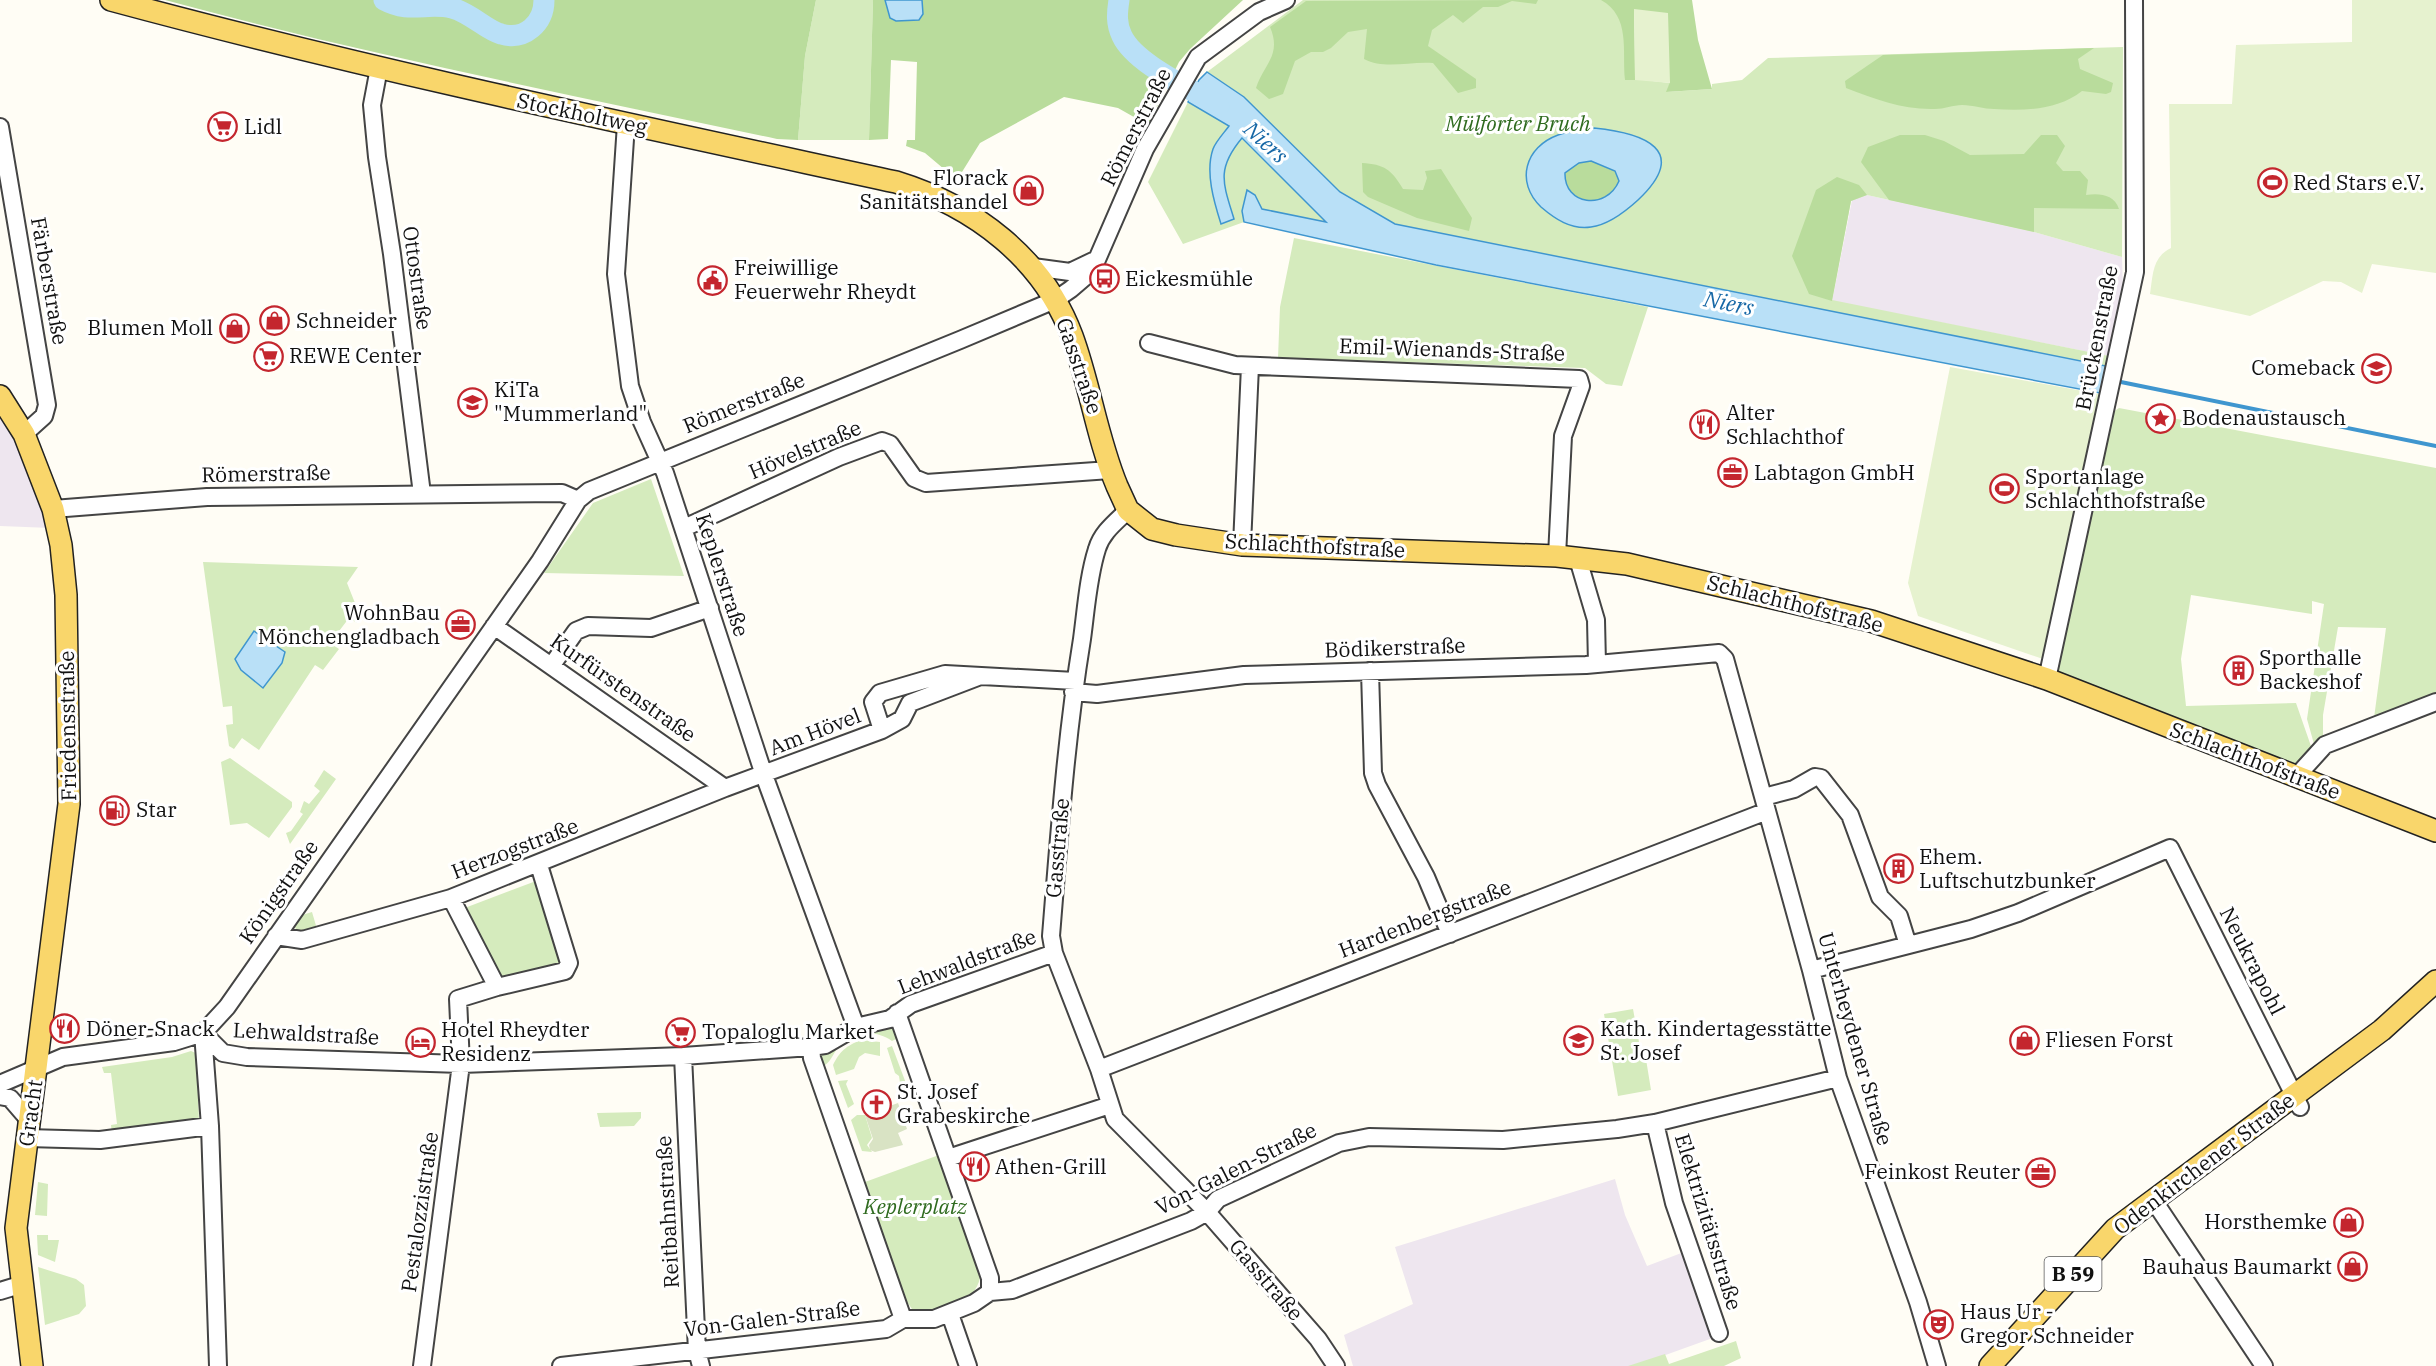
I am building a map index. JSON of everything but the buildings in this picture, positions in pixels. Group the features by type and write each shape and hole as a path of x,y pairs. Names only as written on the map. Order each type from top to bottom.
{"main road":[{"name":"Stockholtweg","path":"111,0 287,47 822,166 932,193 966,210 1003,239 1033,267"},
{"name":"Gasstraße","path":"1033,267 1055,300 1075,346 1110,470 1128,510"},
{"name":"Friedensstraße","path":"0,396 24,434 53,509 61,545 66,595 70,781 37,1068"},
{"name":"Schlachthofstraße","path":"1128,510 1152,529 1176,535 1242,544 1567,557 1627,564 1871,621 2047,679 2436,831"},
{"name":"Odenkirchener Straße","path":"2297,1101 2382,1030 2436,981"},
{"name":"Odenkirchener Straße","path":"2008,1366 2101,1260 2158,1206 2436,1000"},
{"name":"Gracht","path":"32,1362 16,1228 37,1068"},
{"name":"Odenkirchener Straße","path":"1990,1366 2115,1229 2158,1206"}],"street":[{"name":"Römerstraße","path":"53,509 207,497 562,494 578,500 589,491 1055,300 1092,271 1145,149 1198,57 1259,12 1283,0"},
{"name":"Brückenstraße","path":"2047,679 2135,272 2134,0"},
{"name":"Ottostraße","path":"379,68 372,105 377,157 392,254 422,494"},
{"name":"Keplerstraße","path":"626,124 616,274 622,337 630,386 642,422 661,461 764,775 854,1024"},
{"name":"Färberstraße","path":"0,127 47,405 44,417 24,434"},
{"path":"1033,267 1070,272 1099,257"},
{"name":"Emil-Wienands-Straße","path":"1149,342 1235,365 1579,378 1581,386 1563,436 1567,557 1596,620 1596,664"},
{"path":"1242,544 1250,366"},
{"name":"Hövelstraße","path":"684,528 882,441 890,444 914,478 926,483 1110,470"},
{"name":"Königstraße","path":"203,1033 227,1007 540,561 578,500"},
{"name":"Gasstraße","path":"1128,510 1105,533 1097,549 1074,687 1051,936 1054,953 1099,1069 1114,1119 1207,1212 1318,1339 1336,1366"},
{"path":"552,665 576,631 588,626 651,628 710,608"},
{"name":"Kurfürstenstraße","path":"494,626 725,788"},
{"name":"Bödikerstraße","path":"1074,687 1097,694 1244,675 1596,664 1719,653"},
{"name":"Unterheydener Straße","path":"1719,653 1725,659 1766,804 1838,1078 1918,1302 1937,1366"},
{"path":"1370,671 1373,773 1377,785 1426,877 1450,934"},
{"name":"Am Hövel","path":"882,730 873,702 880,693 945,674 1074,687"},
{"name":"Am Hövel","path":"764,775 882,730 902,719 910,703 978,677"},
{"path":"2296,777 2325,745 2436,702"},
{"name":"Herzogstraße","path":"276,936 302,940 452,898 539,865 725,788 764,775"},
{"name":"Hardenbergstraße","path":"1099,1069 1450,934 1766,804 1815,777 1821,778 1850,815 1880,897 1899,916 1908,945"},
{"name":"Neukrapohl","path":"1908,945 1971,929 2018,913 2169,848 2297,1101"},
{"path":"452,898 497,987 565,971 569,963 568,951 539,865"},
{"path":"1811,970 1908,945"},
{"name":"Lehwaldstraße","path":"203,1033 223,1053 247,1058 461,1064 683,1056 811,1047 825,1045 854,1024 890,1011 897,1013 911,1004 1054,953"},
{"name":"Pestalozzistraße","path":"422,1366 461,1064 458,999 497,987"},
{"path":"897,1013 990,1278 990,1292"},
{"path":"0,1084 63,1057 174,1042 203,1033 210,1126 218,1366"},
{"path":"811,1047 812,1058 903,1319"},
{"name":"Reitbahnstraße","path":"683,1056 699,1358"},
{"name":"Von-Galen-Straße","path":"561,1366 699,1358 885,1329 903,1319 927,1321 974,1303 990,1292 1012,1290 1191,1221 1207,1212 1218,1199 1339,1143 1369,1137 1503,1140 1655,1123 1838,1078"},
{"path":"0,1096 10,1098 27,1138 100,1140 210,1126"},
{"path":"948,1158 1110,1105"},
{"name":"Elektrizitätsstraße","path":"1655,1123 1674,1203 1719,1333"},
{"path":"2158,1206 2264,1366"},
{"path":"0,1291 23,1284"},
{"path":"950,1314 968,1366"}],"shaded area":[{"path":"1867,195 2034,232 2122,257 2123,289 2109,356 1832,301 1852,200"},
{"path":"0,412 29,457 51,528 0,526"},
{"path":"1615,1179 1625,1215 1647,1266 1692,1249 1721,1335 1635,1366 1353,1366 1344,1335 1413,1304 1395,1247"}],"green space":[{"path":"165,0 816,0 805,56 798,140 777,139 470,74 317,39"},
{"path":"816,0 873,0 869,140 798,140 805,56"},
{"path":"873,0 1243,0 1179,62 1148,125 1118,108 1064,97 980,143 957,180 925,153 906,146 907,140 915,140 917,62 891,60 888,139 869,140"},
{"name":"Mülforter Bruch","path":"1303,0 1634,0 1635,79 1670,83 1667,92 1712,89 1712,84 1742,80 1768,58 2123,47 2122,257 2034,232 1867,195 1851,201 1832,300 2109,356 2106,366 1395,224 1340,192 1244,97 1207,72"},
{"path":"1538,0 1536,4 1512,1 1498,7 1483,7 1463,23 1453,15 1432,30 1428,46 1476,79 1476,88 1458,93 1433,63 1389,65 1364,59 1367,29 1348,32 1331,48 1323,52 1311,52 1295,61 1283,94 1269,99 1256,88 1273,52 1274,45 1270,27 1306,1"},
{"path":"1601,0 1692,0 1698,40 1712,89 1666,92 1670,82 1634,10 1635,80 1625,80 1621,25 1611,7"},
{"path":"2352,0 2436,0 2436,273 2372,264 2362,293 2341,282 2323,281 2250,316 2150,294 2157,262 2160,256 2171,248 2169,104 2232,104 2236,45 2352,42"},
{"path":"1634,9 1668,13 1670,83 1635,80"},
{"path":"2094,48 2078,59 2080,69 2113,83 2111,92 2106,94 2082,91 2062,102 2041,108 2006,110 1962,105 1938,109 1912,108 1878,100 1846,88 1845,81 1883,55"},
{"path":"1188,102 1229,126 1327,223 1262,209 1255,195 1242,211 1244,222 1183,244 1148,182"},
{"path":"1900,135 1925,135 1944,141 1970,155 2024,154 2041,135 2057,135 2065,146 2056,163 2063,171 2080,171 2088,180 2086,195 2096,194 2110,197 2119,209 2034,208 2034,232 1889,200 1861,162 1868,147"},
{"path":"1591,161 1615,171 1619,181 1613,191 1596,200 1579,198 1572,192 1567,184 1565,173 1579,163"},
{"path":"1362,163 1387,169 1403,189 1423,190 1427,178 1425,171 1441,169 1472,218 1469,231 1417,218 1368,197 1363,192"},
{"path":"1837,177 1859,185 1867,195 1851,201 1832,301 1809,294 1792,256 1816,190"},
{"path":"1294,238 1648,307 1622,386 1606,384 1585,368 1278,358 1280,307"},
{"name":"Sportanlage Schlachthofstraße","path":"1950,367 2099,394 2049,656 2043,659 1918,616 1908,583"},
{"path":"2119,408 2436,468 2436,693 2374,718 2386,628 2338,627 2323,715 2323,741 2314,744 2307,719 2324,604 2312,601 2312,614 2191,595 2181,659 2186,706 2296,703 2312,749 2294,765 2052,681 2113,412"},
{"path":"651,479 684,576 544,573 593,503"},
{"path":"203,562 358,567 347,583 361,618 357,623 349,618 330,643 339,649 323,670 315,665 259,750 242,738 234,749 229,746 226,725 233,724 232,706 223,707"},
{"path":"230,758 292,802 292,807 269,838 247,823 230,825 221,762"},
{"path":"324,770 336,779 290,844 286,833 291,831 303,814 300,812 304,801 309,804 320,791 314,786"},
{"path":"536,881 564,959 561,969 499,983 462,909"},
{"path":"312,912 317,929 304,932 296,929 294,926 302,915"},
{"path":"1633,1009 1641,1053 1645,1053 1651,1090 1618,1096 1604,1014"},
{"path":"893,1021 902,1036 892,1041 878,1034 856,1036 843,1043 822,1067 818,1054 831,1041"},
{"path":"861,1040 880,1042 880,1056 865,1053 859,1057 854,1069 836,1075 833,1065 838,1056 847,1047"},
{"path":"892,1046 907,1086 901,1089 899,1076 895,1073 887,1048"},
{"path":"191,1051 200,1055 202,1067 197,1071 199,1121 206,1118 206,1125 112,1135 111,1125 117,1124 111,1073 104,1073 102,1067 172,1057"},
{"path":"848,1080 846,1084 854,1104 848,1108 838,1081"},
{"path":"898,1103 907,1129 898,1133 903,1145 875,1152 870,1150 869,1145 873,1139 865,1115"},
{"path":"641,1112 641,1118 634,1126 600,1127 597,1113"},
{"path":"857,1115 865,1115 872,1138 867,1145 872,1152 862,1151 851,1120"},
{"name":"Keplerplatz","path":"939,1155 980,1278 972,1294 957,1305 939,1312 921,1314 912,1309 905,1299 865,1182"},
{"path":"38,1182 48,1184 47,1216 35,1215"},
{"path":"37,1235 48,1235 48,1240 59,1240 55,1262 38,1255"},
{"path":"38,1267 76,1279 84,1285 86,1306 79,1314 45,1325"},
{"path":"1736,1341 1741,1358 1724,1366 1628,1366 1665,1354 1669,1364"}],"water":[{"path":"885,0 922,0 923,14 919,20 896,21 890,18"},
{"path":"1207,72 1244,97 1340,192 1395,224 2106,366 2100,393 1436,265 1244,222 1242,211 1247,190 1255,195 1262,209 1326,222 1242,138 1228,159 1224,177 1234,219 1221,224 1213,197 1210,167 1214,146 1229,126 1188,102 1199,80"},
{"path":"1594,128 1629,134 1644,140 1655,147 1661,157 1661,168 1653,183 1628,209 1603,223 1591,227 1577,227 1564,223 1541,207 1528,187 1527,166 1531,156 1547,141 1558,135","holes":["1591,161 1615,171 1619,181 1613,191 1596,200 1578,198 1566,184 1565,173 1579,163"]},
{"path":"254,631 285,652 282,663 263,688 241,670 235,659"}],"waterway":[{"name":"Niers","path":"384,0 410,7 452,8 495,32 510,35 525,32 537,23 544,0"},
{"name":"Niers","path":"1119,0 1117,14 1119,27 1129,46 1151,66 1219,106"},
{"name":"Niers","path":"2116,381 2436,446"}],"place":[{"name":"Lidl","path":"223,127"},
{"name":"Red Stars e.V.","path":"2272,183"},
{"name":"Florack Sanitätshandel","path":"1029,190"},
{"name":"Eickesmühle","path":"1104,279"},
{"name":"Freiwillige Feuerwehr Rheydt","path":"713,280"},
{"name":"Schneider","path":"275,321"},
{"name":"Blumen Moll","path":"234,328"},
{"name":"REWE Center","path":"268,356"},
{"name":"Comeback","path":"2376,368"},
{"name":"KiTa \"Mummerland\"","path":"473,402"},
{"name":"Bodenaustausch","path":"2161,418"},
{"name":"Alter Schlachthof","path":"1705,425"},
{"name":"Labtagon GmbH","path":"1733,473"},
{"name":"Sportanlage Schlachthofstraße","path":"2004,489"},
{"name":"WohnBau Mönchengladbach","path":"461,625"},
{"name":"Sporthalle Backeshof","path":"2238,670"},
{"name":"Star","path":"115,810"},
{"name":"Ehem. Luftschutzbunker","path":"1898,869"},
{"name":"Döner-Snack","path":"65,1029"},
{"name":"Topaloglu Market","path":"681,1032"},
{"name":"Fliesen Forst","path":"2024,1040"},
{"name":"Kath. Kindertagesstätte St. Josef","path":"1579,1041"},
{"name":"Hotel Rheydter Residenz","path":"420,1042"},
{"name":"St. Josef Grabeskirche","path":"876,1104"},
{"name":"Athen-Grill","path":"974,1167"},
{"name":"Feinkost Reuter","path":"2041,1172"},
{"name":"Horsthemke","path":"2348,1222"},
{"name":"Bauhaus Baumarkt","path":"2353,1267"},
{"name":"Haus Ur - Gregor Schneider","path":"1939,1324"}]}
